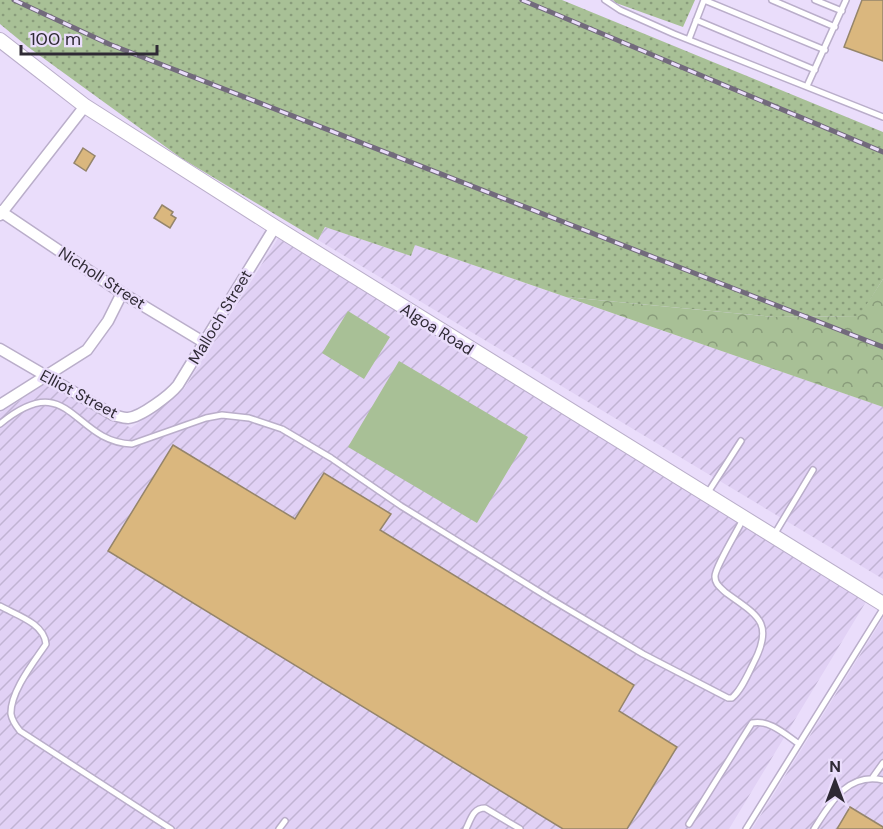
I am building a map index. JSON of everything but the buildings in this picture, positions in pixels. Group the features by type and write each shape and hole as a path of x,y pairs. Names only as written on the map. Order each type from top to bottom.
{"street":[{"name":"Algoa Road","path":"0,40 85,106 883,607"},
{"path":"1,212 85,106"},
{"name":"Nicholl Street","path":"1,212 122,293 205,343"},
{"name":"Malloch Street","path":"159,401 174,390 275,227"},
{"path":"0,405 91,347 122,293"},
{"name":"Elliot Street","path":"0,349 113,415 123,418 136,415 159,401"}],"lane":[{"path":"605,0 620,10 883,117"},
{"path":"689,39 704,0 825,50"},
{"path":"772,0 835,27"},
{"path":"815,0 842,11"},
{"path":"807,86 846,0"},
{"path":"696,21 815,70"},
{"path":"0,424 28,406 45,401 52,402 104,436 122,444 132,444 206,418 222,415 234,415 282,429 331,458 401,506 633,648 728,699 739,691 764,640 763,628 757,618 718,586 715,576 718,564 733,541 743,519"},
{"path":"706,496 741,441"},
{"path":"773,536 813,470"},
{"path":"0,606 33,624 45,637 46,644 15,693 11,714 20,731 171,829"},
{"path":"746,829 883,607"},
{"path":"689,824 752,723 768,724 799,744"},
{"path":"873,777 883,763"},
{"path":"813,829 836,795 848,785 873,777 883,780"},
{"path":"466,829 475,810 485,808 520,829"},
{"path":"279,829 285,821"}],"shaded area":[{"path":"325,227 411,256 415,245 883,407 883,579 318,240"},
{"path":"280,235 867,600 729,829 0,829 0,413 47,383 131,428 184,389"},
{"path":"883,618 883,829 752,829"}],"green space":[{"path":"0,0 562,0 883,132 883,279 860,316 774,317 566,297 415,245 411,256 325,227 318,240 181,158 28,47 0,24"},
{"path":"613,0 695,0 683,27"},
{"path":"883,279 883,407 566,297 774,317 859,316"},
{"path":"348,311 390,337 364,379 322,353"},
{"path":"399,361 528,437 477,523 348,447"}],"railway":[{"path":"14,0 109,44 883,347"},
{"path":"522,0 883,152"}]}
